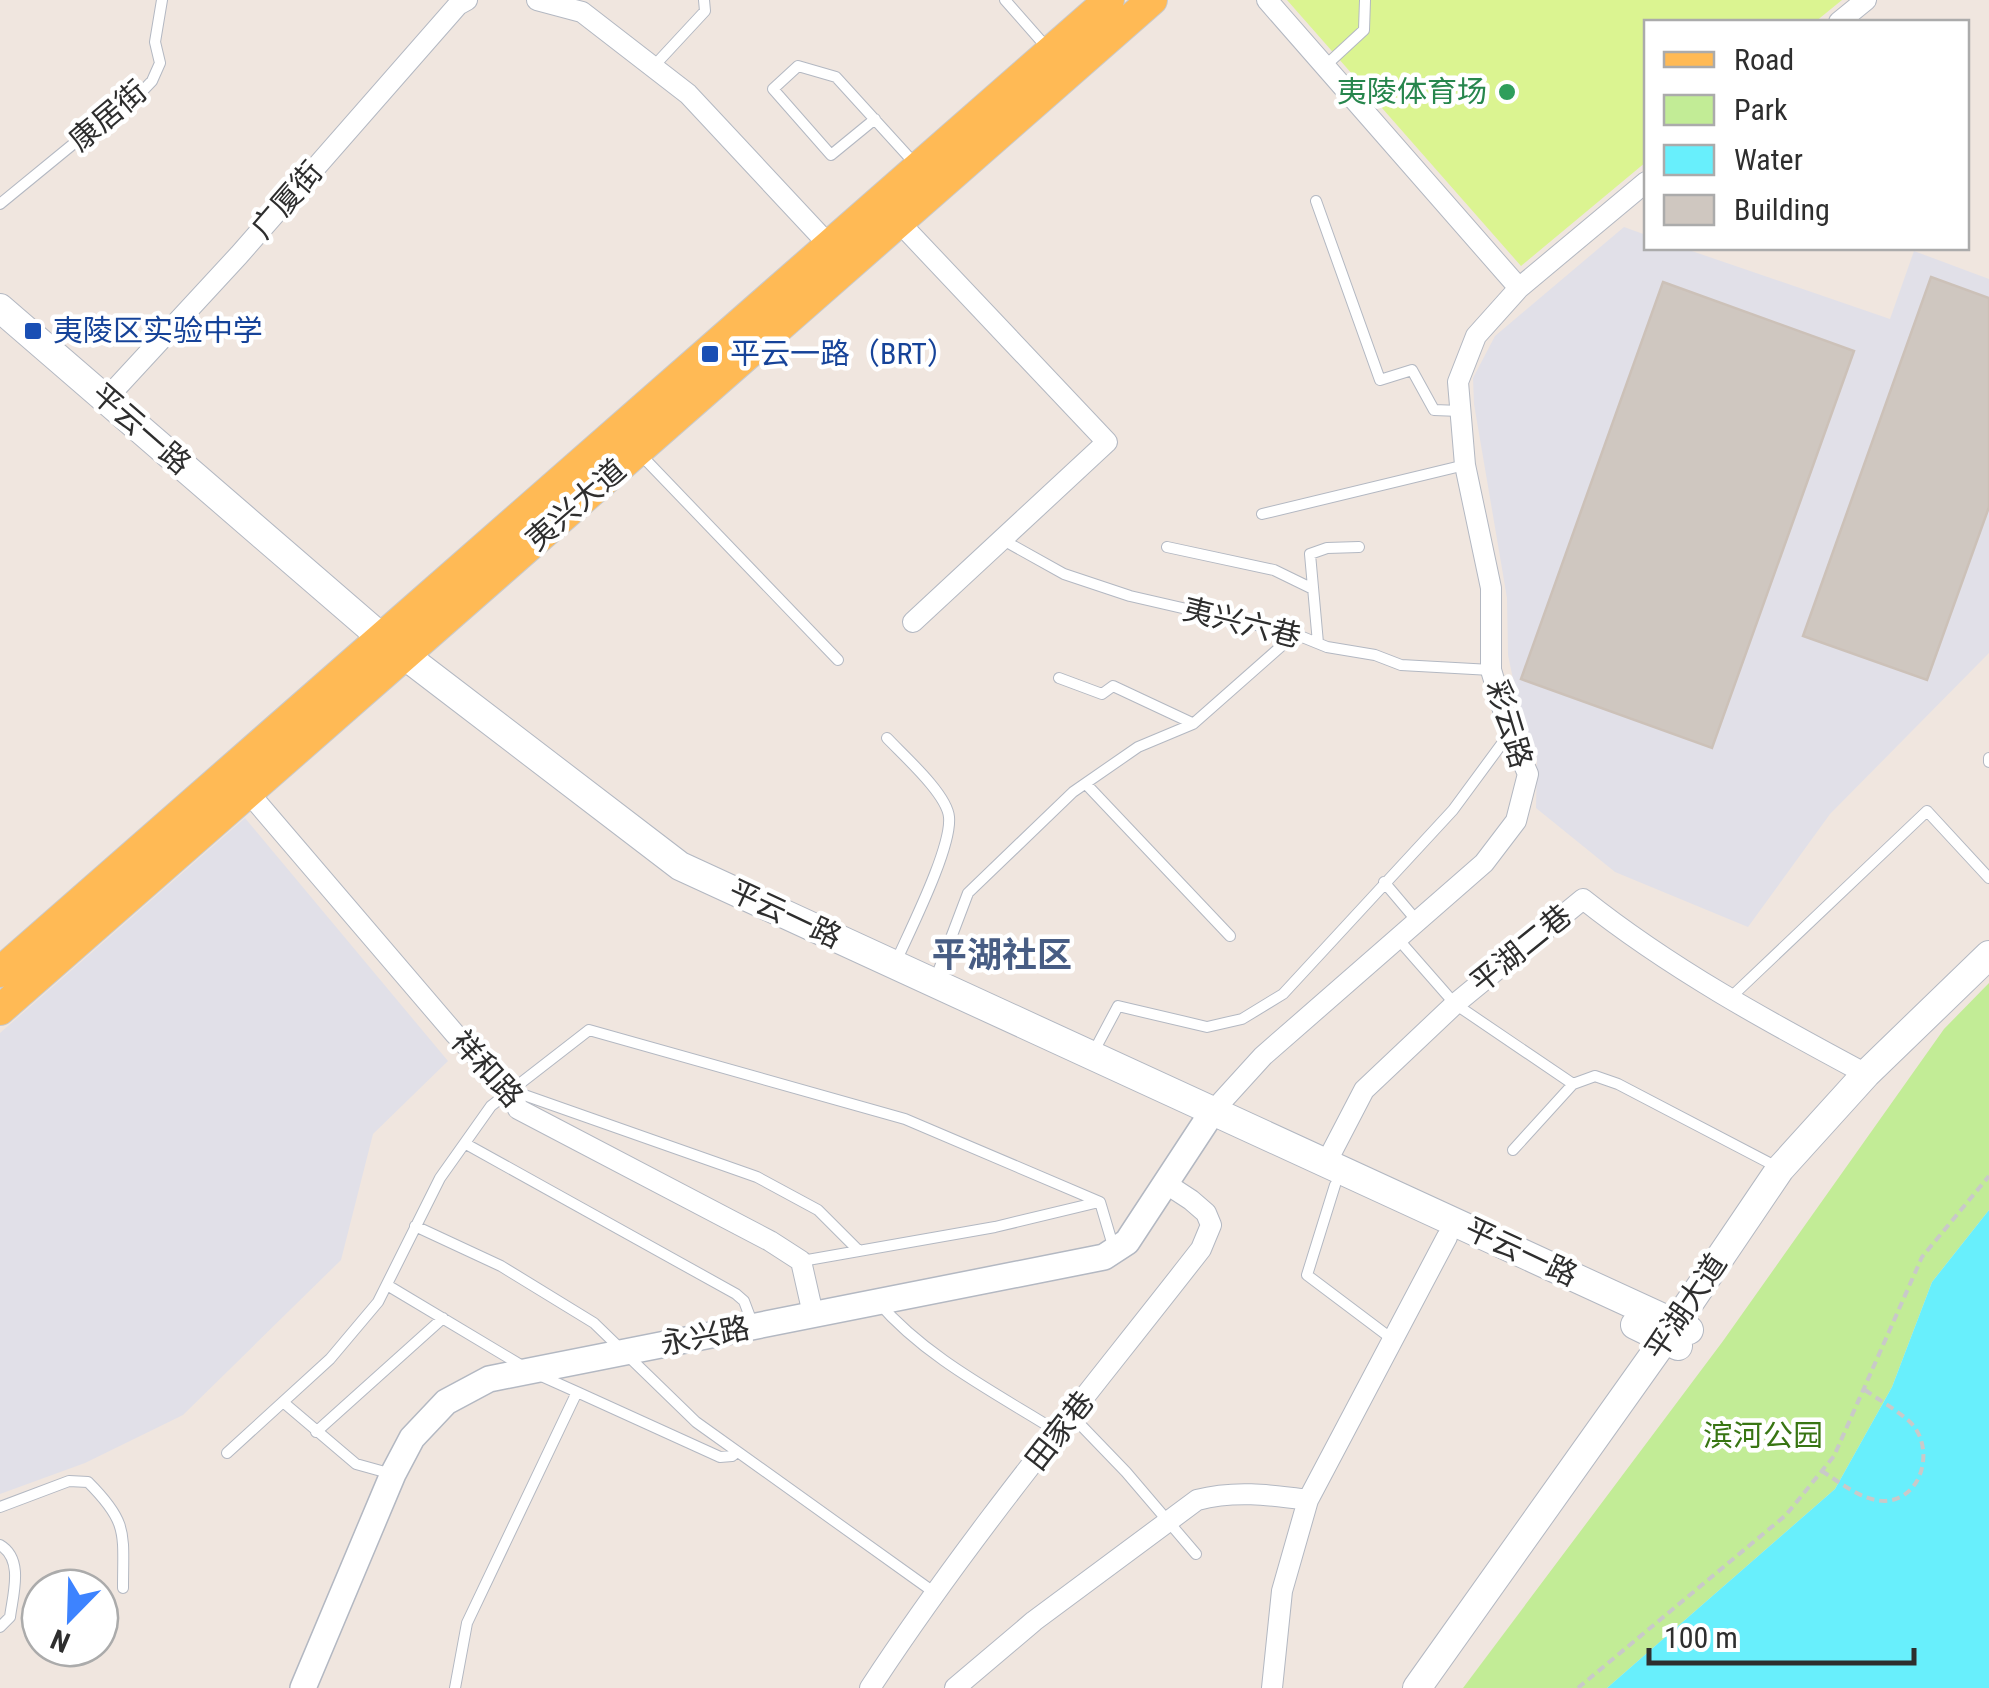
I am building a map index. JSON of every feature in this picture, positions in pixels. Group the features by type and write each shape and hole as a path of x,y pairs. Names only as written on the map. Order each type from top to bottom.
{"main road":[{"name":"夷兴大道","path":"0,1010 248,792 387,652 828,244 1108,0"},
{"name":"夷兴大道","path":"0,972 387,652 638,451 1152,0"},
{"name":"平云一路","path":"0,308 387,652 680,866 1092,1056 1208,1118"},
{"name":"平云一路","path":"0,326 387,652 670,876 1677,1335"},
{"name":"平湖大道","path":"1432,1688 1677,1335 1780,1169 1866,1074 1989,955"},
{"name":"平湖大道","path":"1417,1688 1790,1177 1875,1082 1989,970"},
{"name":"平云一路","path":"1330,1174 1448,1238 1677,1335"}],"street":[{"path":"537,0 582,12 688,94 828,244"},
{"path":"1266,0 1519,288"},
{"path":"1841,20 1866,0"},
{"name":"广厦街","path":"106,399 239,255 460,2"},
{"name":"彩云路","path":"1208,1118 1263,1056 1484,863 1516,822 1528,774 1510,734 1491,670 1491,588 1465,465 1458,382 1476,336 1519,288 1644,184"},
{"path":"899,222 1107,442 913,622"},
{"name":"祥和路","path":"248,792 456,1034 510,1090 518,1109 801,1261"},
{"name":"平湖二巷","path":"1330,1174 1364,1090 1455,1004 1583,899 1637,942 1728,1000 1866,1074"},
{"path":"1115,1250 1127,1242 1208,1118"},
{"name":"田家巷","path":"870,1688 936,1593 1201,1250 1212,1226 1206,1213 1166,1183"},
{"path":"1272,1688 1282,1591 1308,1500 1448,1238"},
{"name":"永兴路","path":"303,1688 393,1474 412,1438 446,1402 489,1380 1104,1257 1115,1250"},
{"path":"801,1261 813,1314"},
{"path":"955,1688 1034,1621 1197,1500 1222,1494 1262,1494 1308,1500"}],"lane":[{"name":"康居街","path":"0,204 83,136 130,104 152,81 160,63 155,42 162,0"},
{"path":"654,66 705,11 704,0"},
{"path":"1005,0 1050,51"},
{"path":"1324,67 1364,30 1365,0"},
{"path":"874,119 831,155 772,89 798,66 836,77 874,119 917,167"},
{"path":"1316,201 1380,380 1412,370 1434,410 1460,410"},
{"path":"638,451 838,660"},
{"path":"1262,514 1465,465"},
{"name":"夷兴六巷","path":"1002,540 1064,574 1130,596 1296,634 1401,665 1491,670"},
{"path":"1167,547 1274,570 1313,588"},
{"path":"1318,643 1310,554 1327,548 1359,547"},
{"path":"934,983 968,894 1086,784 1138,748 1193,724 1296,634"},
{"path":"1060,678 1102,694 1113,686 1193,724"},
{"path":"1092,1056 1118,1006 1207,1026 1242,1019 1283,994 1453,810 1510,734"},
{"path":"887,738 935,790 949,815 945,842 895,965"},
{"path":"1086,784 1230,936"},
{"path":"1728,1000 1926,811 1989,878"},
{"path":"1384,882 1418,921"},
{"path":"1397,938 1455,1004 1573,1084"},
{"path":"227,1453 330,1360 378,1302 440,1178 491,1106 589,1030 905,1119 1100,1202 1115,1250"},
{"path":"1513,1150 1573,1084 1595,1076 1618,1084 1780,1169"},
{"path":"510,1090 757,1177 818,1210 859,1251"},
{"path":"466,1144 736,1294 744,1301 753,1326"},
{"path":"1330,1174 1307,1275 1392,1340"},
{"path":"801,1261 995,1227 1100,1202"},
{"path":"415,1226 501,1266 594,1323 696,1422 936,1593"},
{"path":"387,1285 531,1371 720,1457 737,1452"},
{"path":"877,1301 900,1328 927,1349 1066,1424 1167,1520 1196,1554"},
{"path":"316,1432 443,1318"},
{"path":"455,1688 467,1623 577,1392"},
{"path":"284,1402 356,1464 393,1474"},
{"path":"0,1508 70,1481 88,1482 112,1506 123,1531 123,1588"},
{"path":"0,1545 9,1550 16,1569 10,1618 0,1627"}],"path":[{"path":"1578,1688 1786,1515 1834,1456 1922,1256 1989,1176"},
{"path":"1821,1471 1863,1497 1888,1501 1907,1492 1922,1474 1925,1453 1913,1424 1864,1390"}],"shaded area":[{"path":"1624,227 1644,234 1644,250 1689,250 1890,319 1914,251 1989,279 1989,653 1830,814 1748,927 1615,872 1536,808 1537,758 1519,708 1508,655 1507,598 1474,404 1473,378 1495,336"},
{"path":"245,818 448,1061 373,1134 341,1260 183,1415 85,1463 0,1494 0,1033"}],"green space":[{"name":"夷陵体育场","path":"1287,0 1842,0 1817,20 1644,20 1644,164 1521,266"},
{"name":"滨河公园","path":"1989,983 1989,1210 1932,1282 1892,1387 1835,1489 1607,1688 1463,1688 1723,1341 1944,1029"}],"water":[{"path":"1989,1210 1989,1688 1607,1688 1835,1489 1892,1387 1932,1282"}],"building":[{"path":"1931,277 1989,298 1989,507 1927,680 1803,636"},
{"path":"1663,282 1854,351 1712,748 1521,679"}],"place":[{"name":"夷陵体育场","path":"1507,92"},
{"name":"夷陵区实验中学","path":"33,331"},
{"name":"平云一路（BRT）","path":"710,354"}],"district":[{"name":"平湖社区","path":"1002,955"}]}
